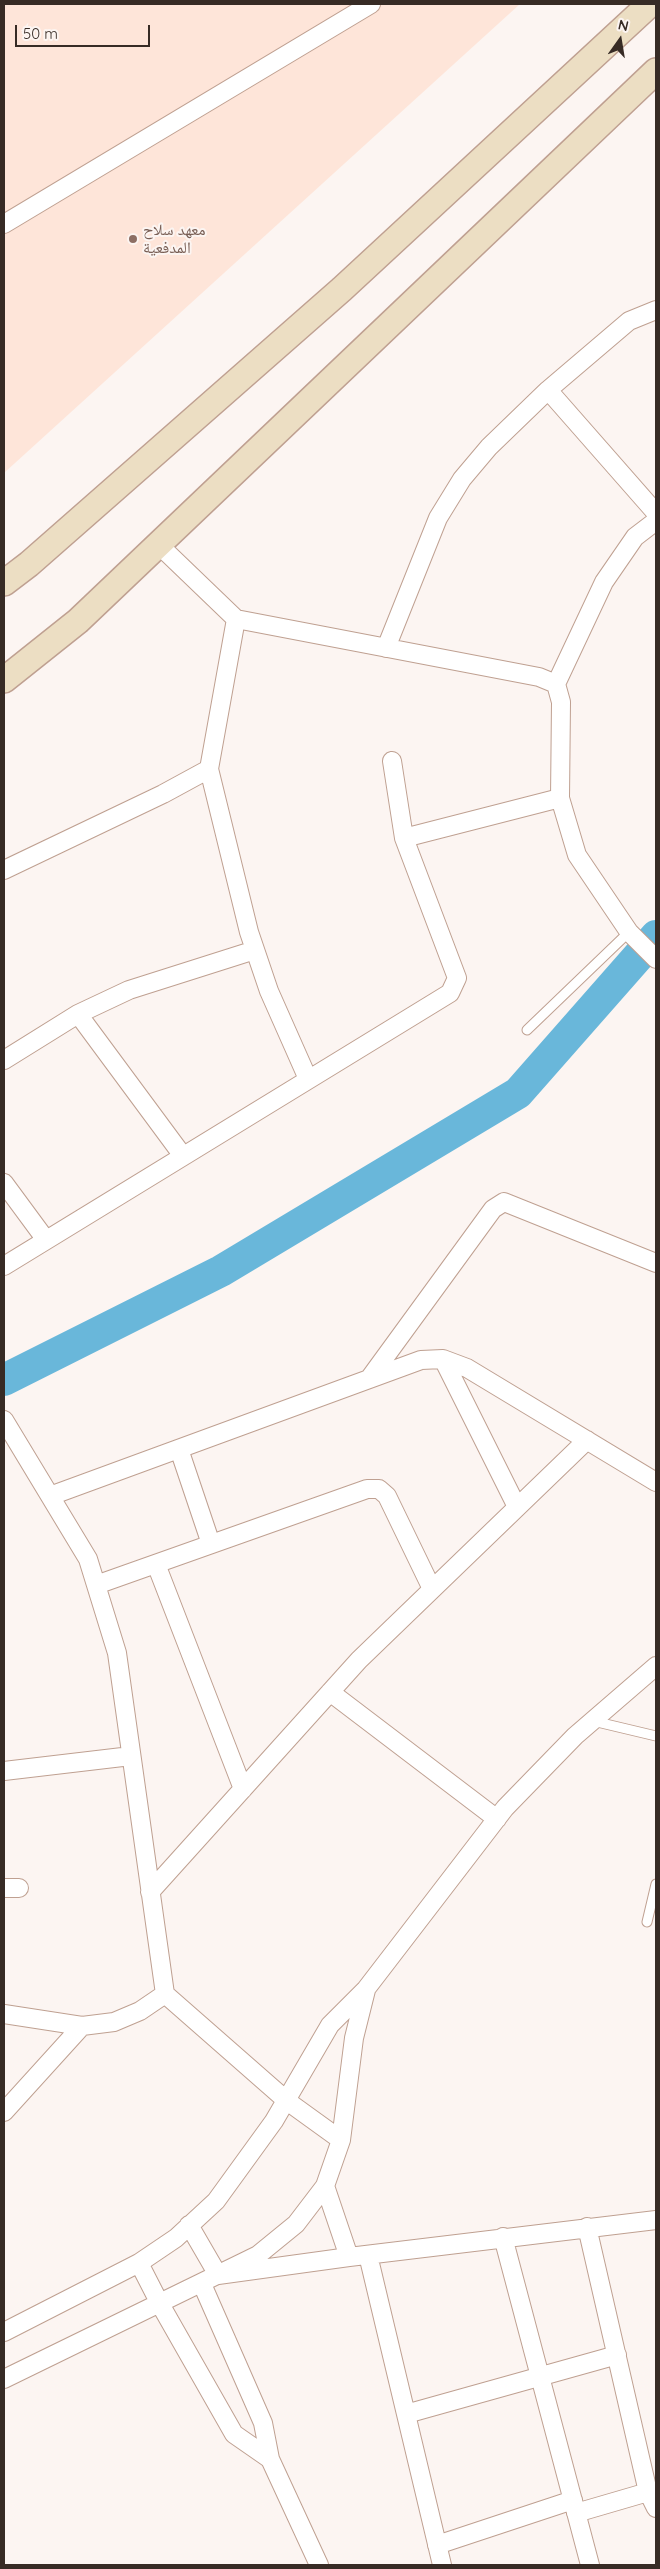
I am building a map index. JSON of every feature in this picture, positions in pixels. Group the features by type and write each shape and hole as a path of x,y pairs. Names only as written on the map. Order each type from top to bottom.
{"street":[{"path":"4,224 371,4"},
{"path":"4,584 342,289 650,4"},
{"path":"4,680 78,621 656,71"},
{"path":"386,648 438,518 462,479 489,447 548,390 629,321 656,310"},
{"path":"548,390 656,514"},
{"path":"656,521 635,537 604,582 556,684 561,702 560,798 577,856 635,938 656,958"},
{"path":"158,544 236,619 539,677 556,684"},
{"path":"236,619 209,769 255,950 269,991 308,1079"},
{"path":"4,1266 450,993 457,978 404,838 392,761"},
{"path":"4,870 163,794 209,769"},
{"path":"404,838 560,798"},
{"path":"4,1060 78,1014 129,990 255,950"},
{"path":"78,1014 183,1156"},
{"path":"4,1183 46,1240"},
{"path":"369,1379 492,1209 504,1202 656,1262"},
{"path":"443,1359 517,1507"},
{"path":"50,1496 421,1360 443,1359 467,1368 656,1482"},
{"path":"4,1420 88,1559 118,1654 150,1892 166,1994 287,2100 341,2140"},
{"path":"150,1892 330,1692 432,1589 587,1440"},
{"path":"179,1449 212,1544"},
{"path":"96,1585 367,1489 379,1488 387,1496 432,1589"},
{"path":"156,1564 243,1789"},
{"path":"4,2332 139,2263 176,2238 216,2201 287,2100 330,2026 366,1989 497,1820 569,1743 656,1666"},
{"path":"330,1692 497,1820"},
{"path":"4,1771 131,1756"},
{"path":"4,2379 258,2255 296,2224 325,2186 341,2140 354,2038 366,1989"},
{"path":"4,2014 82,2026 114,2022 140,2011 166,1994"},
{"path":"4,2112 82,2026"},
{"path":"325,2186 349,2257"},
{"path":"218,2275 349,2257 656,2220"},
{"path":"189,2225 218,2275"},
{"path":"588,2227 648,2492 656,2508"},
{"path":"503,2238 590,2565"},
{"path":"368,2255 442,2565"},
{"path":"139,2263 160,2304 234,2434 270,2459"},
{"path":"202,2284 263,2423 270,2459 319,2565"},
{"path":"406,2414 541,2378 617,2355"},
{"path":"437,2545 575,2507 648,2492"}],"lane":[{"path":"527,1030 635,938"},
{"path":"592,1721 656,1736"},
{"path":"647,1922 656,1884"}],"shaded area":[{"name":"معهد سلاح المدفعية","path":"4,4 520,4 4,473"}],"waterway":[{"path":"4,1380 221,1271 518,1093 656,936"}],"place":[{"name":"معهد سلاح المدفعية","path":"133,239"}]}
